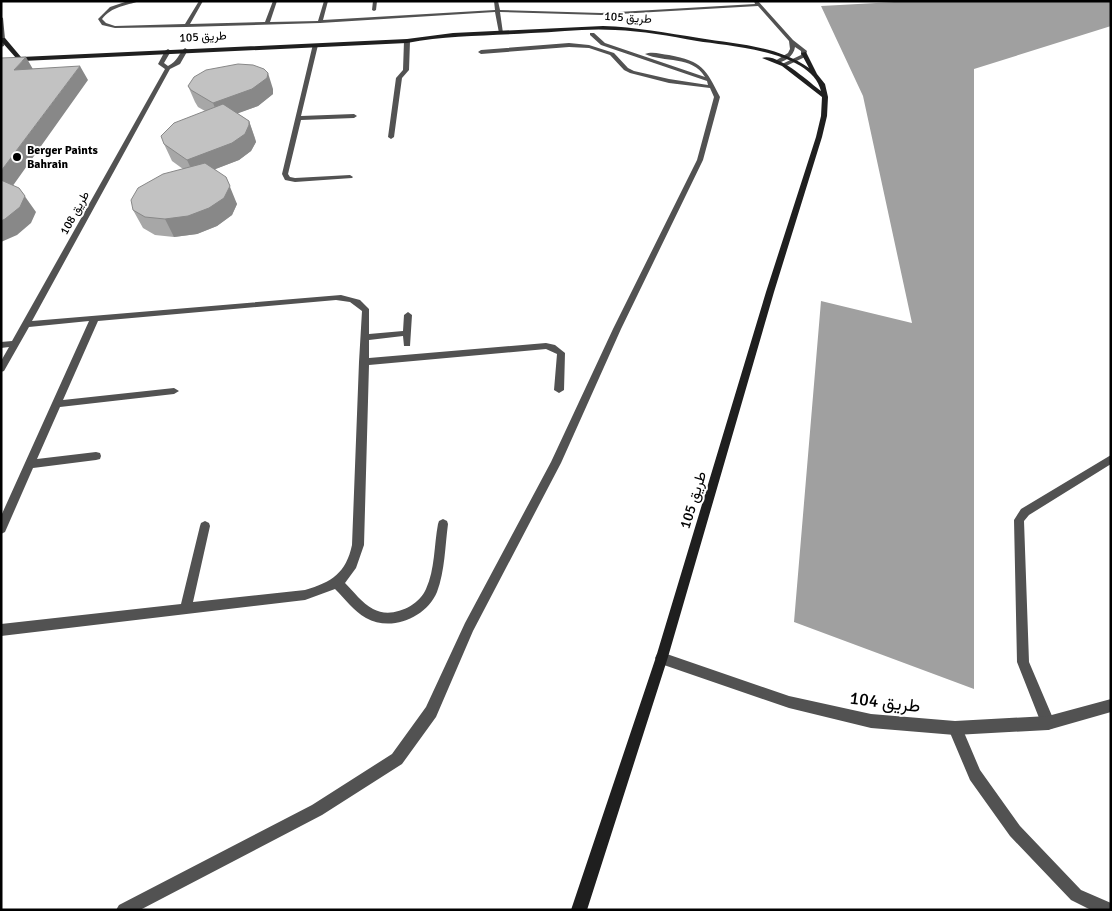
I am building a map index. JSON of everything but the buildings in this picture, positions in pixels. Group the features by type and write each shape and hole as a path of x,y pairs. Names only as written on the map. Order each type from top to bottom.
{"street":[{"path":"137,1 113,7 103,13 100,19 104,24 114,26 186,26 320,22 497,11 588,15 757,3 791,41 799,46 820,80"},
{"path":"186,26 201,1"},
{"path":"267,24 275,1"},
{"path":"320,22 326,1"},
{"path":"374,10 375,1"},
{"path":"496,1 501,33"},
{"path":"1,18 1,46"},
{"name":"طريق 105","path":"407,41 423,42 628,29 764,51 793,61 813,73 820,80 824,88 823,120 816,151 786,240 661,658 579,910"},
{"path":"124,910 317,810 397,759 431,712 469,628 556,463 617,330 678,209 700,160 717,97 711,83 613,48 598,41 591,32"},
{"name":"طريق 105","path":"591,32 680,41 741,51 784,65 825,97"},
{"name":"طريق 105","path":"1,60 407,41 501,33 517,35"},
{"path":"2,40 20,59"},
{"path":"391,137 399,78 406,70 407,41"},
{"path":"777,62 785,58 793,50 791,41"},
{"path":"315,45 285,174 287,179 350,177"},
{"path":"481,52 569,46 589,47 612,54 626,69 632,72 669,81 711,83"},
{"name":"طريق 108","path":"1,369 4,359 16,343 168,68 178,63 185,50"},
{"name":"طريق 108","path":"168,52 161,64 168,68"},
{"path":"784,65 804,54"},
{"path":"299,118 354,116"},
{"path":"1,630 321,592 337,583 349,572 356,558 358,545 366,312 362,305 356,301 342,298 26,324"},
{"path":"407,344 408,315"},
{"path":"1,529 94,319"},
{"path":"366,337 407,333"},
{"path":"1,345 16,343"},
{"path":"363,362 546,346 552,347 561,353 560,390"},
{"path":"57,404 174,391"},
{"path":"30,464 96,456"},
{"path":"1048,723 1023,662 1018,520 1025,512 1111,459"},
{"path":"337,583 360,605 375,616 396,617 417,609 431,593 443,524"},
{"path":"186,609 205,526"},
{"name":"طريق 104","path":"661,658 789,702 871,721 954,728 1048,723 1111,706"},
{"path":"954,728 975,776 1015,831 1076,895 1109,910"}],"shaded area":[{"path":"913,1 1111,1 1111,26 974,69 974,689 794,622 821,301 912,323 863,96 821,6"}],"place":[{"name":"Berger Paints Bahrain","path":"17,157"}]}
